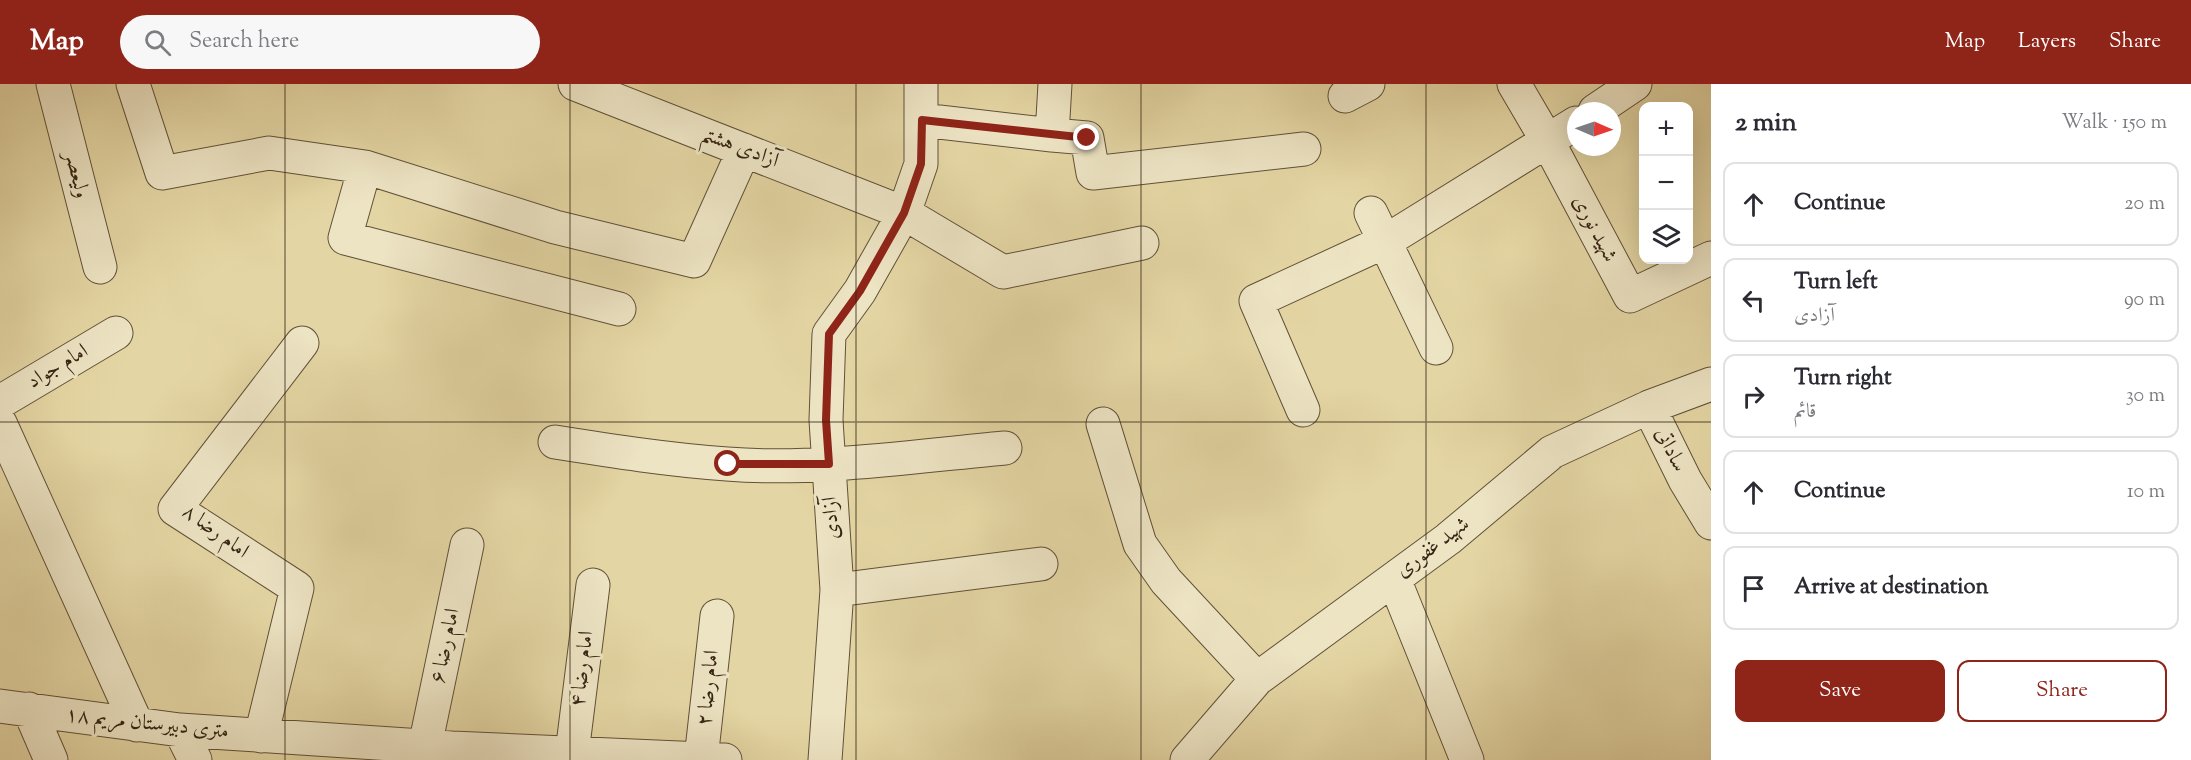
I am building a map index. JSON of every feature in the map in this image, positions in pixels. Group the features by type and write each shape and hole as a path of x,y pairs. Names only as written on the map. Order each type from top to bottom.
{"street":[{"name":"ولیعصر","path":"53,84 100,267"},
{"path":"133,84 162,173 269,153 365,167 555,227 694,261 744,150"},
{"name":"آزادی هشتم","path":"575,84 904,213 1003,272 1142,243"},
{"name":"آزادی","path":"825,760 837,590 826,420 829,334 860,291 904,213 921,164 921,84"},
{"path":"1052,135 1055,84"},
{"name":"شهید نوری","path":"1514,84 1548,142 1630,296 1711,258"},
{"path":"1608,102 1635,84"},
{"path":"922,120 1087,138 1093,173 1304,149"},
{"path":"1303,410 1256,300 1378,227 1548,142 1567,129"},
{"path":"365,167 345,238 619,309"},
{"path":"1378,227 1436,348"},
{"name":"امام جواد","path":"0,402 116,333"},
{"name":"امام رضا ۸","path":"261,736 297,588 175,509 302,344"},
{"name":"شهید غفوری","path":"1187,760 1257,680 1448,538 1552,452 1649,407 1711,384"},
{"name":"ساداتی","path":"1649,407 1685,480 1711,523"},
{"path":"0,423 137,725"},
{"path":"1103,424 1140,544 1166,581 1257,680"},
{"path":"555,442 626,453 728,464 829,464 1005,448"},
{"name":"امام رضا ۶","path":"425,746 467,545"},
{"path":"837,590 1041,564"},
{"path":"1394,579 1467,760"},
{"name":"امام رضا ۴","path":"572,753 593,585"},
{"name":"امام رضا ۲","path":"713,760 717,616"},
{"path":"14,708 51,760"},
{"name":"۱۸ متری دبیرستان مریم","path":"14,708 180,730 261,736 361,751 425,746 713,760"},
{"path":"180,730 195,760"}],"route":[{"path":"728,464 829,464 826,420 829,334 860,291 904,213 921,164 922,120 1087,138"}]}
